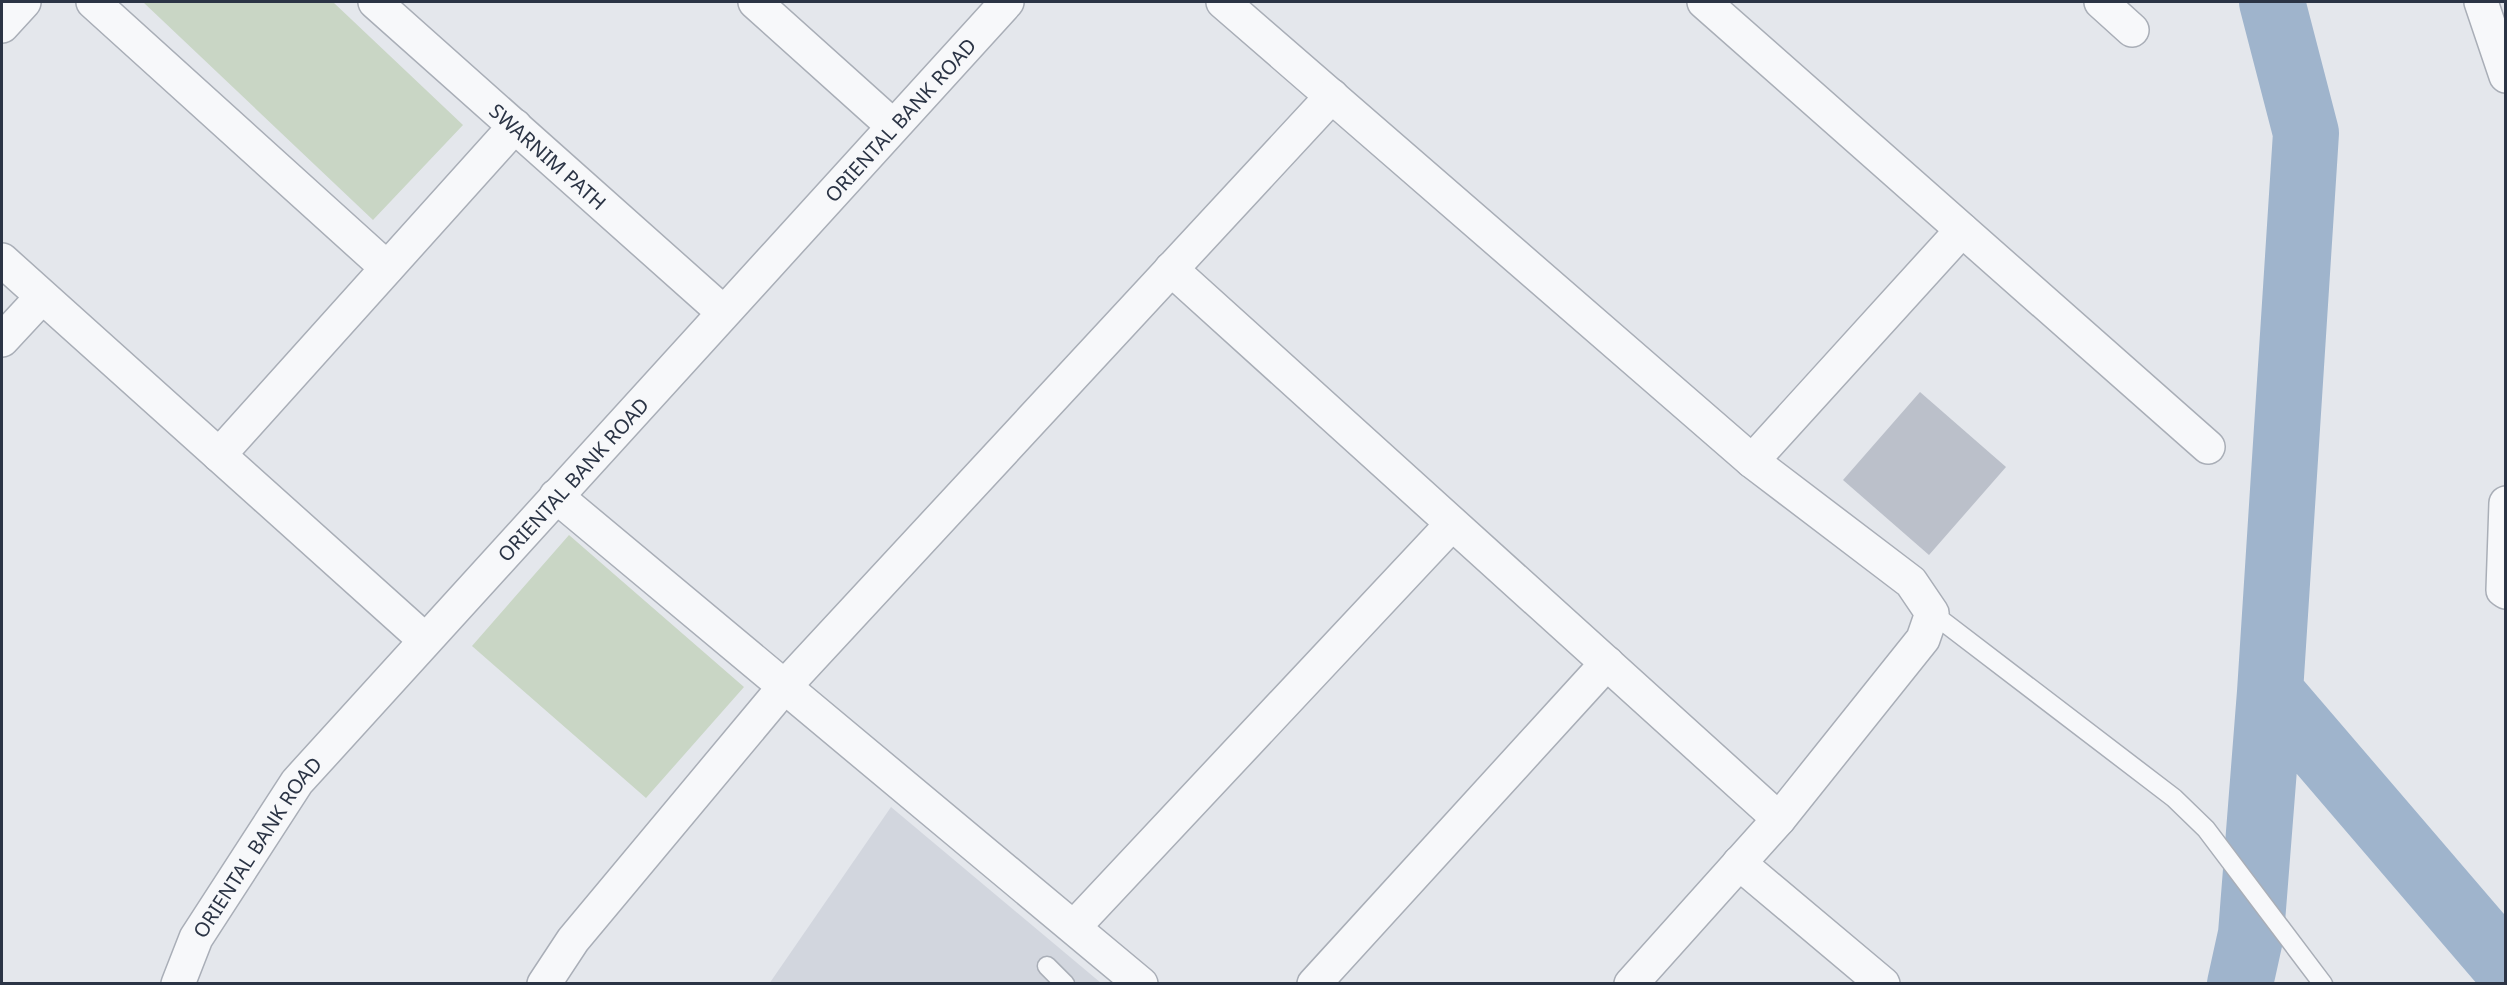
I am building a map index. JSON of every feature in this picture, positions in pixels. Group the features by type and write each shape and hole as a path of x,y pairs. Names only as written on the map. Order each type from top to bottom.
{"street":[{"path":"2,26 24,2"},
{"path":"93,2 387,268"},
{"name":"SWARNIM PATH","path":"375,2 723,312"},
{"path":"755,2 893,126"},
{"name":"ORIENTAL BANK ROAD","path":"178,984 196,938 297,782 1006,2"},
{"path":"1223,2 1752,461 1911,582 1932,613 1923,639 1779,819 1631,984"},
{"path":"1704,2 2208,447"},
{"path":"2101,2 2132,30"},
{"path":"2481,2 2505,76"},
{"path":"544,984 573,940 785,686 1332,96"},
{"path":"219,454 515,126"},
{"path":"1752,461 1962,230"},
{"path":"2,260 425,640"},
{"path":"1171,269 1779,819"},
{"path":"2,340 42,297"},
{"path":"556,496 1141,984"},
{"path":"2505,503 2503,590 2505,592"},
{"path":"1074,927 1452,524"},
{"path":"1314,984 1607,663"},
{"path":"1739,863 1883,984"}],"lane":[{"path":"1932,613 2174,798 2206,829 2323,984"},
{"path":"1047,966 1065,984"}],"shaded area":[{"path":"891,807 1101,983 769,984"}],"green space":[{"path":"143,2 333,2 463,125 373,220"},
{"path":"569,535 744,687 646,798 472,646"}],"building":[{"path":"1920,392 2006,467 1929,555 1843,480"}],"waterway":[{"path":"2272,2 2306,133 2270,692 2506,967"},
{"path":"2240,984 2251,934 2270,692"}]}
